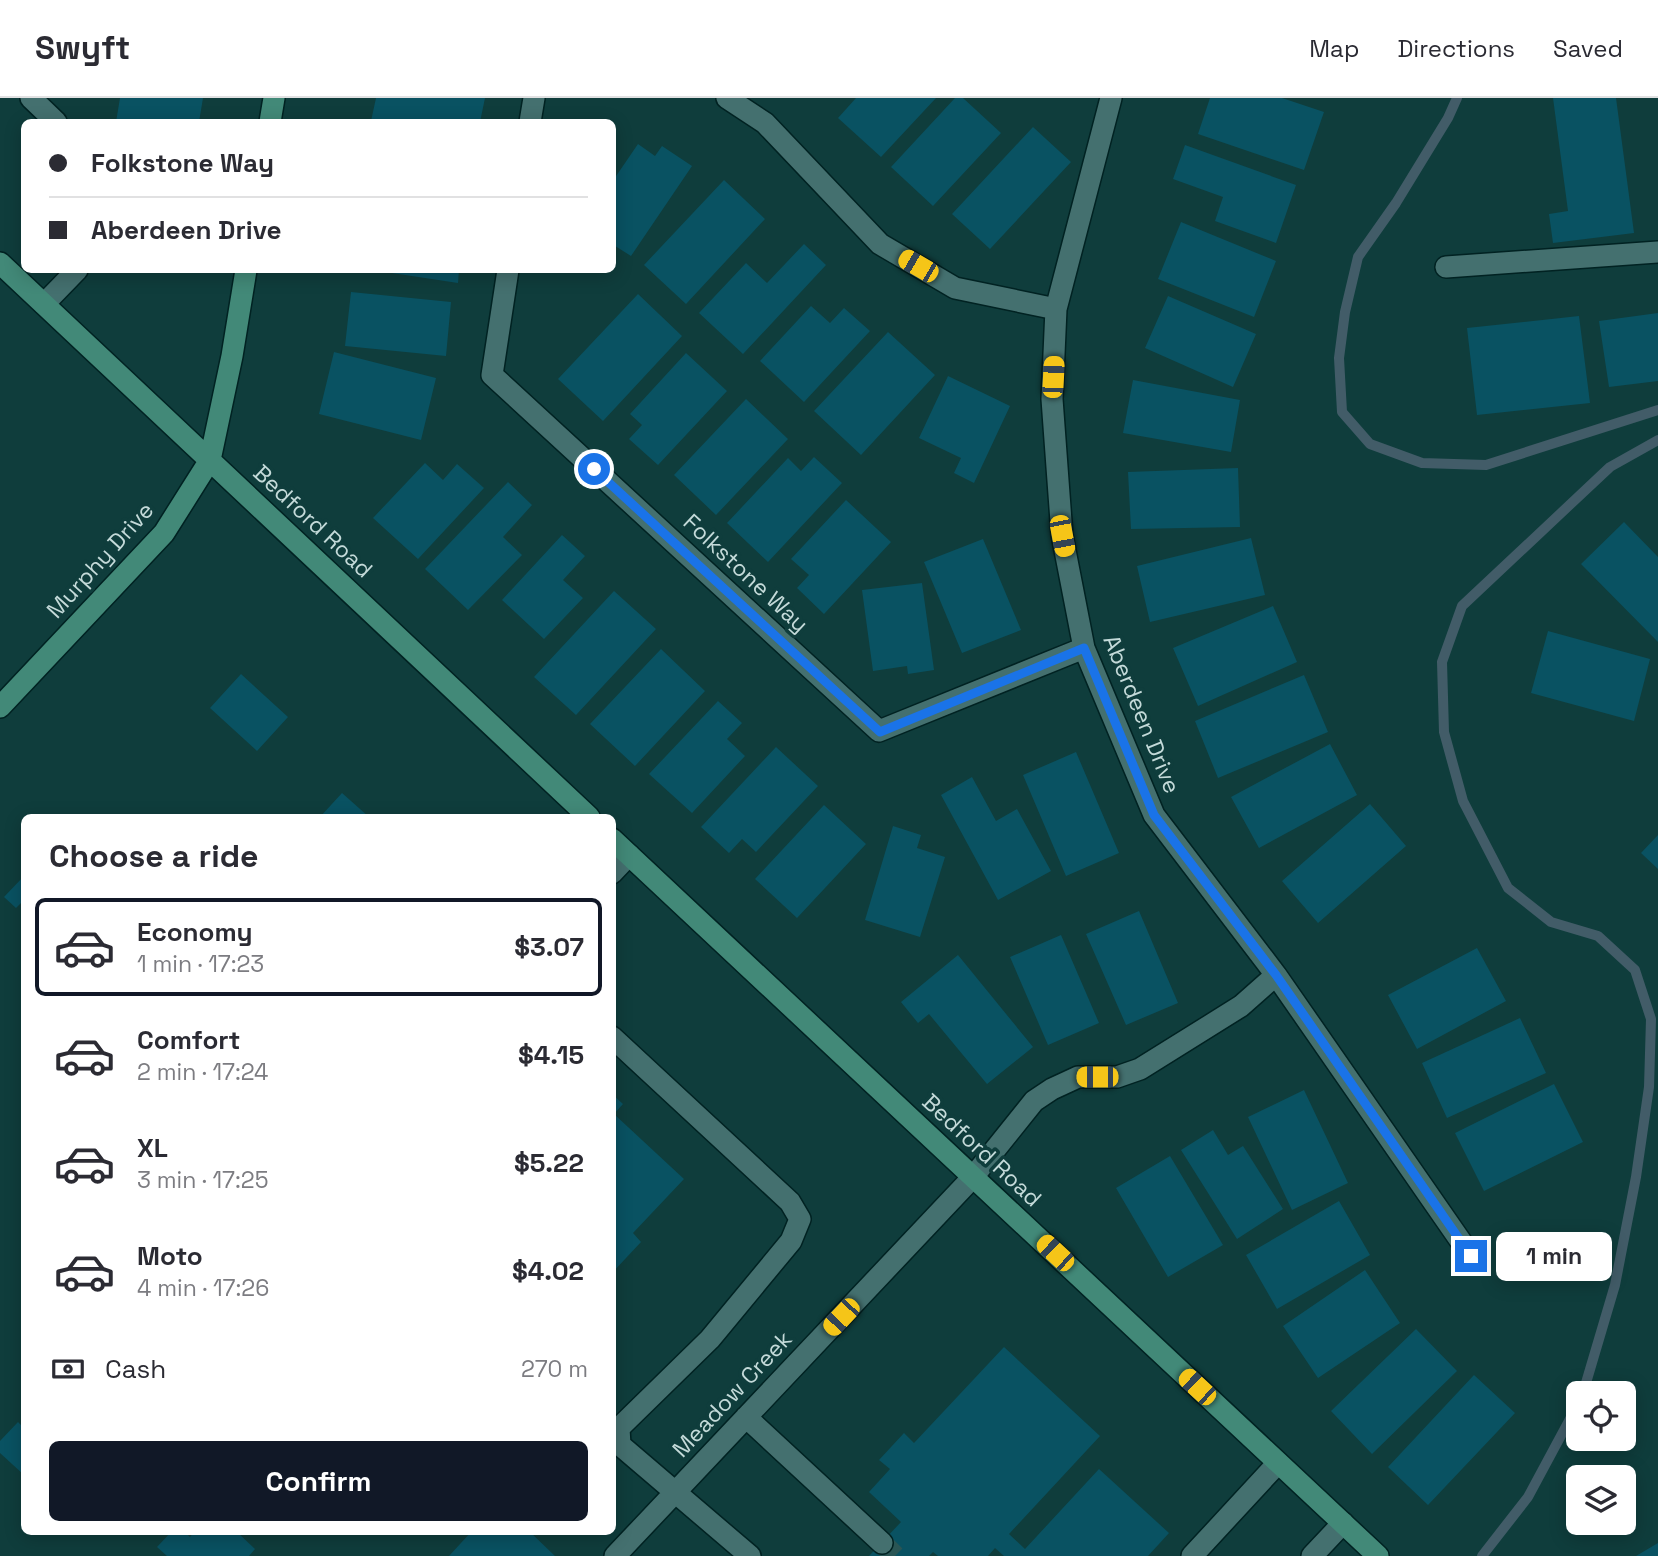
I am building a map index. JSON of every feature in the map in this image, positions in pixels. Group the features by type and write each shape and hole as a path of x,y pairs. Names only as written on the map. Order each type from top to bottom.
{"main road":[{"path":"270,119 274,98"},
{"name":"Bedford Road","path":"0,263 586,814"},
{"name":"Murphy Drive","path":"0,707 164,533 210,460 232,356 246,273"},
{"name":"Bedford Road","path":"616,843 1378,1556"}],"street":[{"path":"30,98 53,119"},
{"path":"530,119 534,98"},
{"path":"727,98 765,123 880,244 955,288 1056,309"},
{"name":"Aberdeen Drive","path":"1111,98 1056,309 1052,399 1062,536 1084,648 1154,815 1276,975 1471,1256"},
{"path":"1446,267 1658,252"},
{"path":"44,304 74,273"},
{"name":"Folkstone Way","path":"508,273 492,375 880,732 1084,648"},
{"path":"616,869 629,855"},
{"name":"Meadow Creek","path":"615,1556 973,1177 1034,1101 1078,1077 1117,1077 1140,1069 1241,1006 1276,975"},
{"path":"616,1041 790,1202 800,1219 791,1241 710,1339 619,1428 620,1445 750,1556"},
{"path":"746,1417 882,1543"},
{"path":"1192,1556 1278,1463"},
{"path":"1312,1556 1343,1523"}],"building":[{"path":"120,98 203,98 200,119 116,119"},
{"path":"376,98 485,98 481,119 371,119"},
{"path":"856,98 936,98 881,157 838,118"},
{"path":"955,98 963,98 1001,133 933,206 891,167"},
{"path":"1210,98 1282,98 1324,112 1304,170 1198,134"},
{"path":"1553,98 1616,98 1634,233 1553,243 1549,214 1568,211"},
{"path":"1033,127 1071,162 990,249 952,214"},
{"path":"638,144 655,156 662,146 692,166 631,256 616,247 616,176"},
{"path":"1185,145 1296,185 1276,243 1215,221 1223,197 1173,179"},
{"path":"724,180 765,219 686,304 644,265"},
{"path":"1181,222 1276,261 1254,317 1158,279"},
{"path":"804,244 826,265 743,354 699,313 746,263 767,283"},
{"path":"392,273 459,273 458,283"},
{"path":"351,292 451,302 446,356 345,346"},
{"path":"638,294 682,336 603,421 558,379"},
{"path":"1168,296 1256,334 1233,387 1145,348"},
{"path":"811,306 830,323 844,308 870,331 804,402 760,361"},
{"path":"1658,313 1658,381 1609,387 1599,321"},
{"path":"1579,316 1590,403 1477,415 1467,328"},
{"path":"888,332 935,375 861,455 814,411"},
{"path":"334,352 436,378 421,440 319,414"},
{"path":"686,353 727,391 658,465 629,439 642,425 630,414"},
{"path":"948,376 1010,406 974,483 954,473 961,458 919,438"},
{"path":"1133,380 1240,400 1231,452 1123,433"},
{"path":"746,399 788,439 716,515 674,475"},
{"path":"814,457 842,483 768,562 727,523 788,458 801,471"},
{"path":"425,463 443,480 457,464 484,488 418,559 373,518"},
{"path":"1238,468 1240,527 1131,529 1128,472"},
{"path":"508,482 532,505 503,537 522,555 468,610 425,569"},
{"path":"846,500 891,542 824,614 797,588 809,575 791,559"},
{"path":"1624,522 1658,557 1658,642 1581,564"},
{"path":"562,535 585,556 563,580 583,598 544,639 502,600"},
{"path":"1251,538 1265,595 1150,622 1137,566"},
{"path":"983,539 1021,630 962,653 924,562"},
{"path":"922,583 934,670 908,674 907,666 873,671 862,590"},
{"path":"614,591 656,629 576,715 534,677"},
{"path":"1273,606 1297,662 1198,706 1173,648"},
{"path":"1548,631 1650,659 1634,721 1531,693"},
{"path":"661,649 705,691 635,766 590,724"},
{"path":"241,674 288,717 257,751 210,708"},
{"path":"1304,675 1328,732 1218,778 1195,721"},
{"path":"718,701 742,723 727,739 745,756 692,813 649,774"},
{"path":"1330,744 1357,795 1259,848 1231,797"},
{"path":"776,747 818,786 756,852 742,839 729,853 701,827"},
{"path":"1076,752 1119,853 1066,876 1023,775"},
{"path":"972,777 996,821 1017,809 1051,871 998,900 941,795"},
{"path":"342,793 366,814 323,814"},
{"path":"1370,804 1406,846 1318,923 1282,881"},
{"path":"824,805 866,844 797,918 755,879"},
{"path":"893,826 921,835 917,848 945,857 920,937 865,920"},
{"path":"1658,835 1658,869 1641,853"},
{"path":"21,879 21,903 16,908 4,897"},
{"path":"1139,911 1178,1003 1126,1025 1086,934"},
{"path":"1061,935 1099,1023 1048,1045 1010,957"},
{"path":"1477,948 1506,1001 1417,1049 1388,995"},
{"path":"958,955 1033,1047 987,1084 929,1014 918,1023 901,1002"},
{"path":"1520,1018 1546,1073 1447,1118 1422,1063"},
{"path":"1554,1084 1583,1142 1484,1191 1455,1133"},
{"path":"1304,1090 1348,1183 1292,1210 1248,1117"},
{"path":"616,1098 623,1104 616,1112"},
{"path":"616,1116 684,1179 633,1233 641,1242 616,1269"},
{"path":"1213,1130 1228,1155 1243,1146 1283,1209 1237,1239 1181,1150"},
{"path":"1170,1156 1223,1245 1168,1277 1116,1188"},
{"path":"1339,1201 1370,1255 1277,1309 1246,1255"},
{"path":"1365,1270 1400,1323 1318,1378 1283,1326"},
{"path":"1416,1329 1457,1371 1372,1454 1331,1411"},
{"path":"1004,1347 1100,1436 1009,1534 1025,1549 1099,1469 1169,1533 1148,1556 1004,1556 995,1548 988,1556 938,1556 933,1552 929,1556 869,1556 901,1522 869,1492 890,1469 879,1460 904,1433 914,1443"},
{"path":"1474,1375 1515,1413 1428,1505 1388,1467"},
{"path":"18,1422 21,1425 21,1472 0,1453 0,1441"},
{"path":"168,1535 240,1535 255,1549 249,1556 167,1556 157,1547"},
{"path":"468,1535 533,1535 555,1556 449,1556"},
{"path":"1658,1543 1658,1556 1636,1556"}],"waterway":[{"path":"1457,98 1448,118 1396,203 1358,257 1345,312 1339,358 1342,412 1370,444 1422,463 1486,465 1658,410"},
{"path":"1587,1381 1615,1285 1636,1177 1649,1087 1651,1019 1635,970 1598,936 1551,922 1508,888 1463,801 1444,732 1442,662 1462,606 1610,467 1658,440"},
{"path":"1482,1556 1528,1497 1566,1426"}],"tunnel":[{"path":"882,1543 895,1556"}],"route":[{"path":"594,469 880,732 1084,648 1154,815 1276,975 1471,1256"}]}
